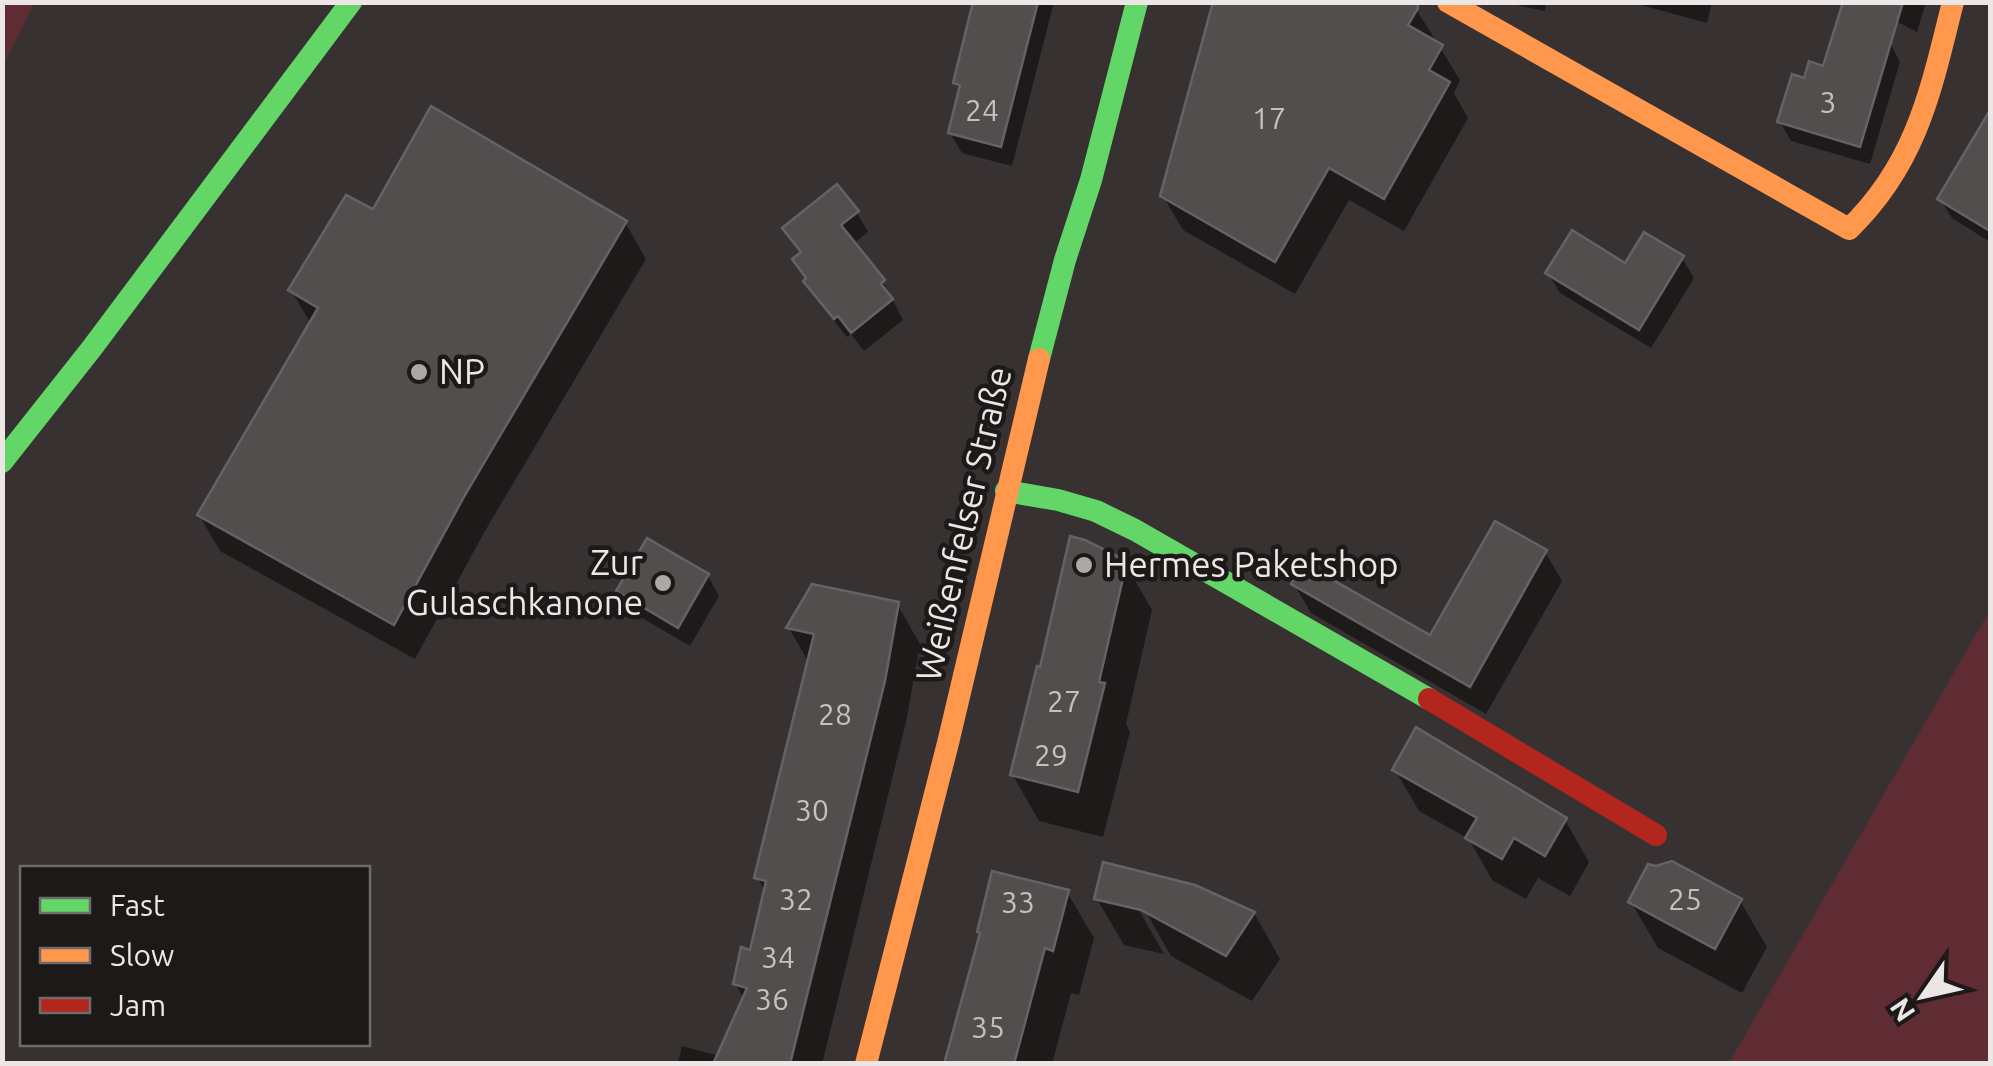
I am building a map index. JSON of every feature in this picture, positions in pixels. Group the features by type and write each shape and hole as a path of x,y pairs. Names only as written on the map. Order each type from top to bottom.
{"street":[{"path":"2,462 351,2"},
{"name":"Weißenfelser Straße","path":"866,1064 948,743 1042,346 1092,180 1137,2"},
{"path":"1448,2 1849,230 1895,171 1921,120 1954,2"},
{"path":"1006,491 1096,511 1135,530 1656,835"}],"shaded area":[{"path":"2,3 34,3 3,65"},
{"path":"1990,610 1990,1063 1729,1063"}],"building":[{"path":"973,2 1038,2 1001,147 948,133 960,85 953,83"},
{"path":"1213,2 1417,2 1418,8 1408,25 1443,45 1429,70 1450,82 1384,199 1329,168 1275,262 1160,196"},
{"path":"1843,2 1903,2 1860,147 1777,122 1792,74 1804,78 1809,61 1823,66"},
{"path":"431,106 627,221 465,495 394,625 197,515 318,308 288,290 346,195 373,209"},
{"path":"1990,110 1990,231 1937,199"},
{"path":"837,184 859,211 841,225 885,280 881,284 893,299 851,333 803,281 806,278 792,259 801,252 782,228"},
{"path":"1572,230 1625,263 1644,232 1684,256 1639,330 1545,273"},
{"path":"1495,521 1547,550 1470,687 1291,584 1303,563 1430,635"},
{"path":"1070,536 1127,561 1099,682 1105,683 1078,792 1010,775"},
{"name":"Zur Gulaschkanone","path":"647,538 709,574 678,628 616,591"},
{"path":"812,584 899,602 885,681 790,1064 713,1064 747,988 733,984 741,947 750,950 766,881 754,878 814,634 786,628"},
{"path":"1416,727 1567,818 1545,856 1514,838 1502,859 1465,838 1477,818 1392,770"},
{"path":"1672,861 1742,899 1715,949 1628,902 1648,864"},
{"path":"1103,862 1195,885 1255,912 1226,956 1141,910 1094,899"},
{"path":"992,871 1069,890 1053,951 1045,948 1014,1064 944,1064 980,933 977,932"}],"traffic: fast":[{"path":"2,462 351,2"},
{"path":"1039,359 1137,2"},
{"path":"1006,491 1096,511 1135,530 1429,699"}],"traffic: slow":[{"path":"1448,2 1849,229 1872,204 1906,151 1928,95 1953,2"},
{"path":"866,1064 948,743 1039,359"}],"traffic: jam":[{"path":"1429,699 1656,835"}],"place":[{"name":"NP","path":"419,372"},
{"name":"Hermes Paketshop","path":"1084,565"},
{"name":"Zur Gulaschkanone","path":"663,583"}]}
